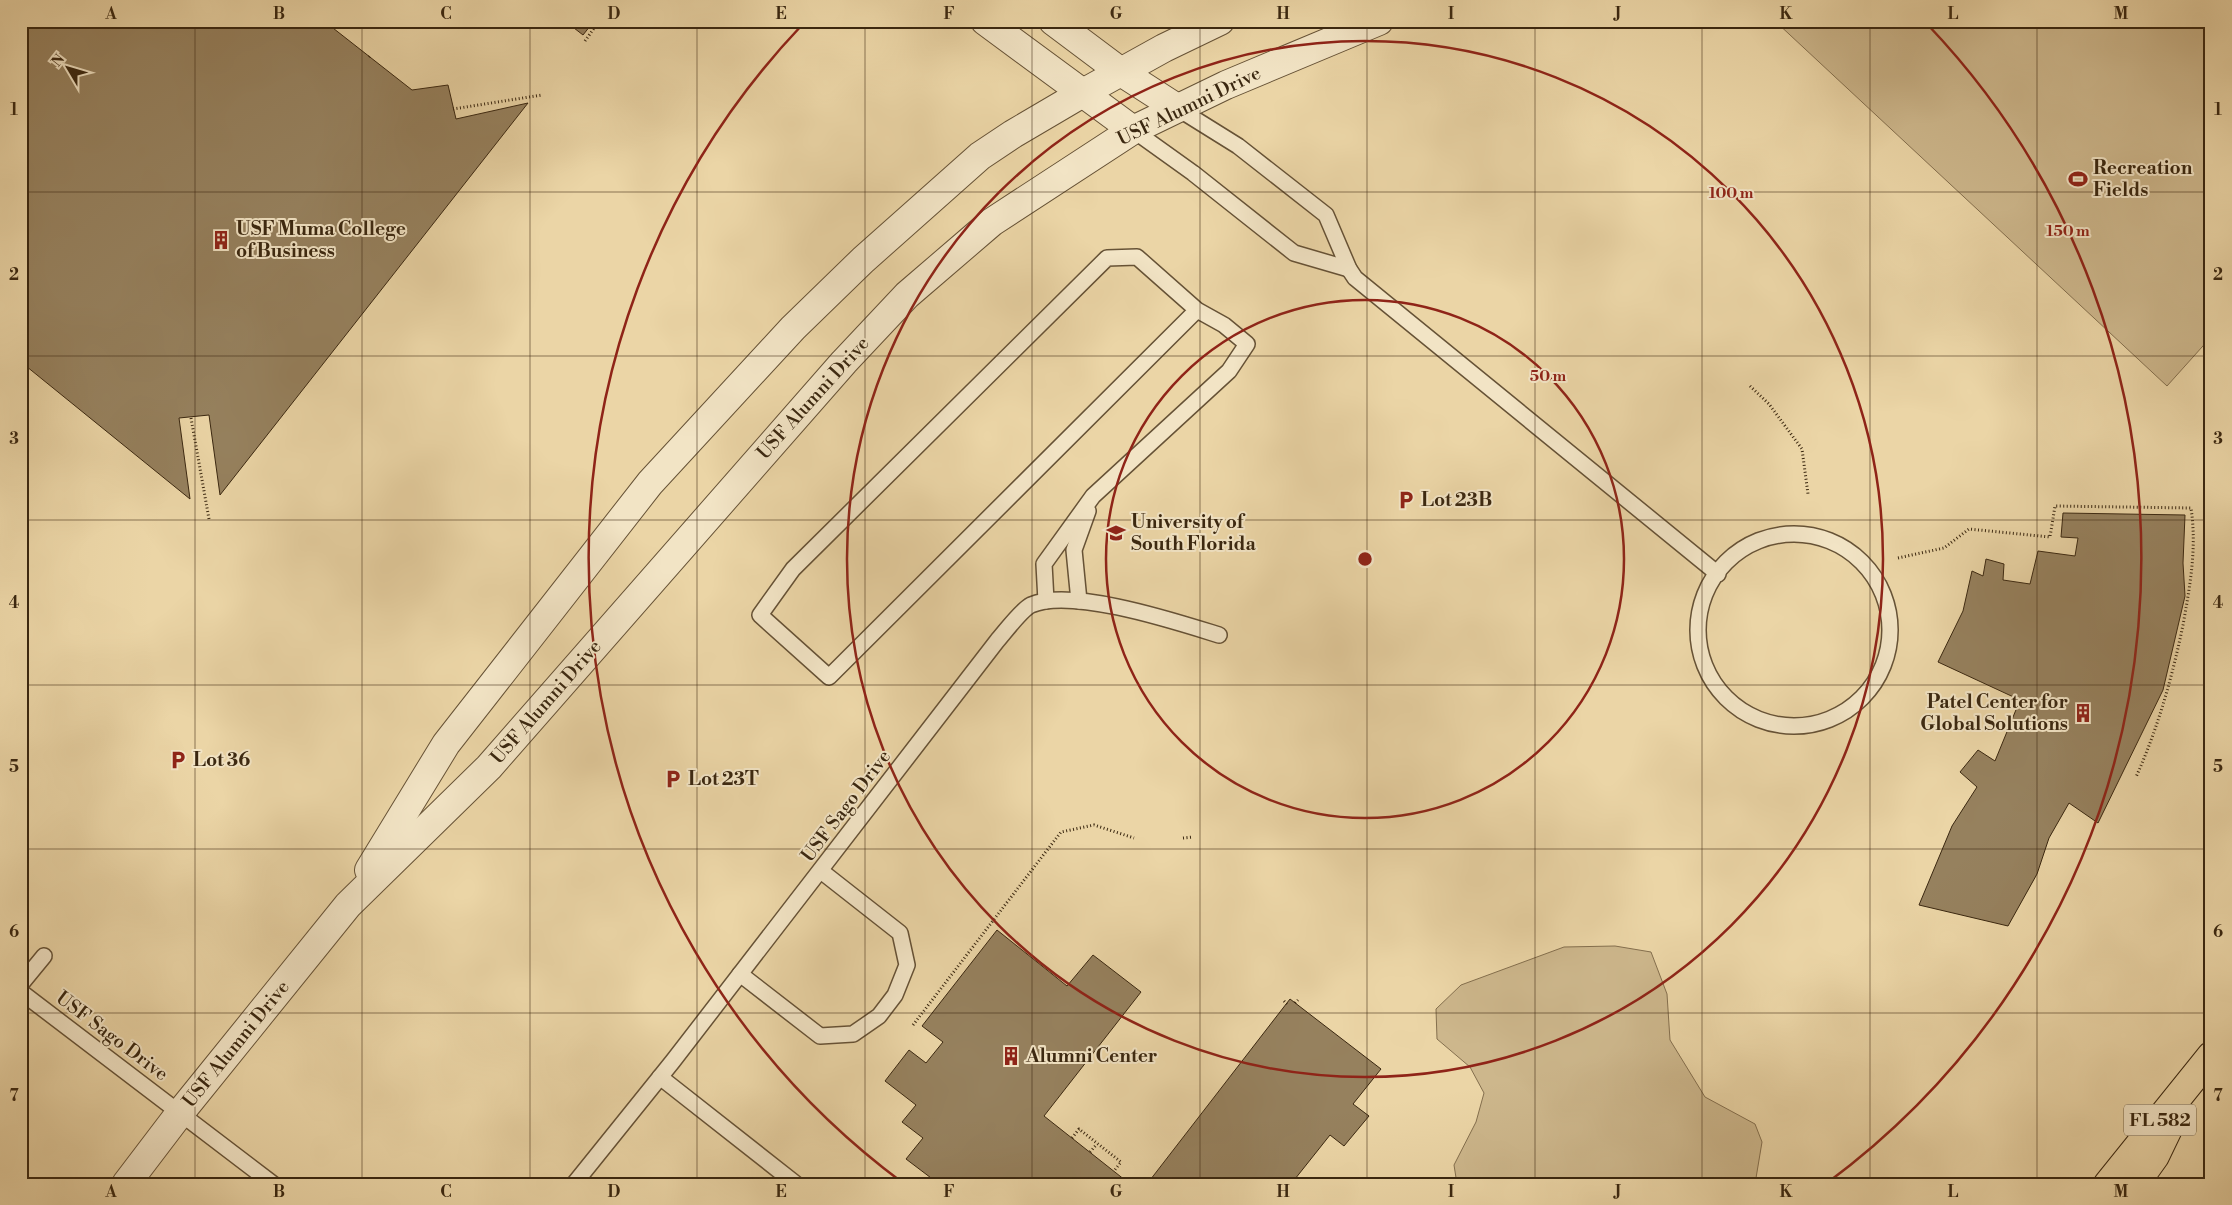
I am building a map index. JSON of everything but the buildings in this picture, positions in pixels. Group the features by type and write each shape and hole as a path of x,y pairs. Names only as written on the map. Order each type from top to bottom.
{"main road":[{"name":"FL 582","path":"2108,1184 2211,1056"},
{"path":"2135,1184 2155,1156 2190,1084"}],"street":[{"path":"985,21 1132,130"},
{"path":"1053,21 1121,72 1177,108"},
{"name":"USF Alumni Drive","path":"348,906 446,744 650,483 793,328 863,260 980,156 1081,94 1220,21"},
{"name":"USF Alumni Drive","path":"126,1184 180,1113 348,906 489,767 837,369 907,295 992,222 1132,130 1177,108 1379,21"}],"lane":[{"path":"1177,108 1238,146 1326,215 1348,269 1364,286 1718,574"},
{"path":"1132,130 1193,172 1294,253 1348,269"},
{"path":"1046,601 1044,564 1093,496 1229,371 1246,344 1224,326 1197,310 1136,257 1107,258 793,569 760,615 829,677 1197,310"},
{"path":"1079,601 1074,550 1093,496"},
{"path":"1786,534 1818,537 1832,542 1855,555 1871,573 1879,588 1886,603 1890,626 1885,661 1864,697 1834,719 1792,728 1759,722 1730,705 1705,671 1696,629 1707,587 1718,574 1735,553 1764,538 1786,534"},
{"name":"USF Sago Drive","path":"574,1184 821,871 997,641 1030,606 1046,601 1079,601 1160,617 1219,635"},
{"path":"740,974 820,1036 853,1034 883,1010 895,995 907,966 900,933 821,871"},
{"path":"21,984 44,956"},
{"name":"USF Sago Drive","path":"21,992 273,1184"},
{"path":"660,1077 796,1184"}],"path":[{"path":"586,41 591,28 599,21"},
{"path":"454,108 542,95"},
{"path":"1750,386 1769,404 1802,449 1808,494"},
{"path":"191,418 209,519"},
{"path":"1898,558 1944,548 1969,530 2050,537 2055,506 2191,508 2195,532 2190,586 2174,672 2153,739 2136,777"},
{"path":"913,1025 1061,832 1094,825 1134,838"},
{"path":"1183,838 1193,837"},
{"path":"1072,1138 1079,1129 1121,1162 1114,1171"},
{"path":"1090,1152 1097,1144"}],"shaded area":[{"name":"Recreation Fields","path":"1775,21 2211,21 2211,337 2167,386"},
{"path":"1615,946 1651,952 1667,994 1670,1040 1705,1097 1755,1124 1762,1142 1755,1184 1457,1184 1454,1165 1476,1122 1484,1093 1470,1067 1437,1039 1436,1009 1461,985 1564,947"}],"place":[{"name":"Recreation Fields","path":"2078,179"},
{"name":"USF Muma College of Business","path":"221,240"},
{"name":"Lot 23B","path":"1406,500"},
{"name":"University of South Florida","path":"1116,533"},
{"name":"Patel Center for Global Solutions","path":"2083,713"},
{"name":"Lot 36","path":"178,760"},
{"name":"Lot 23T","path":"673,779"},
{"name":"Alumni Center","path":"1011,1056"}]}
